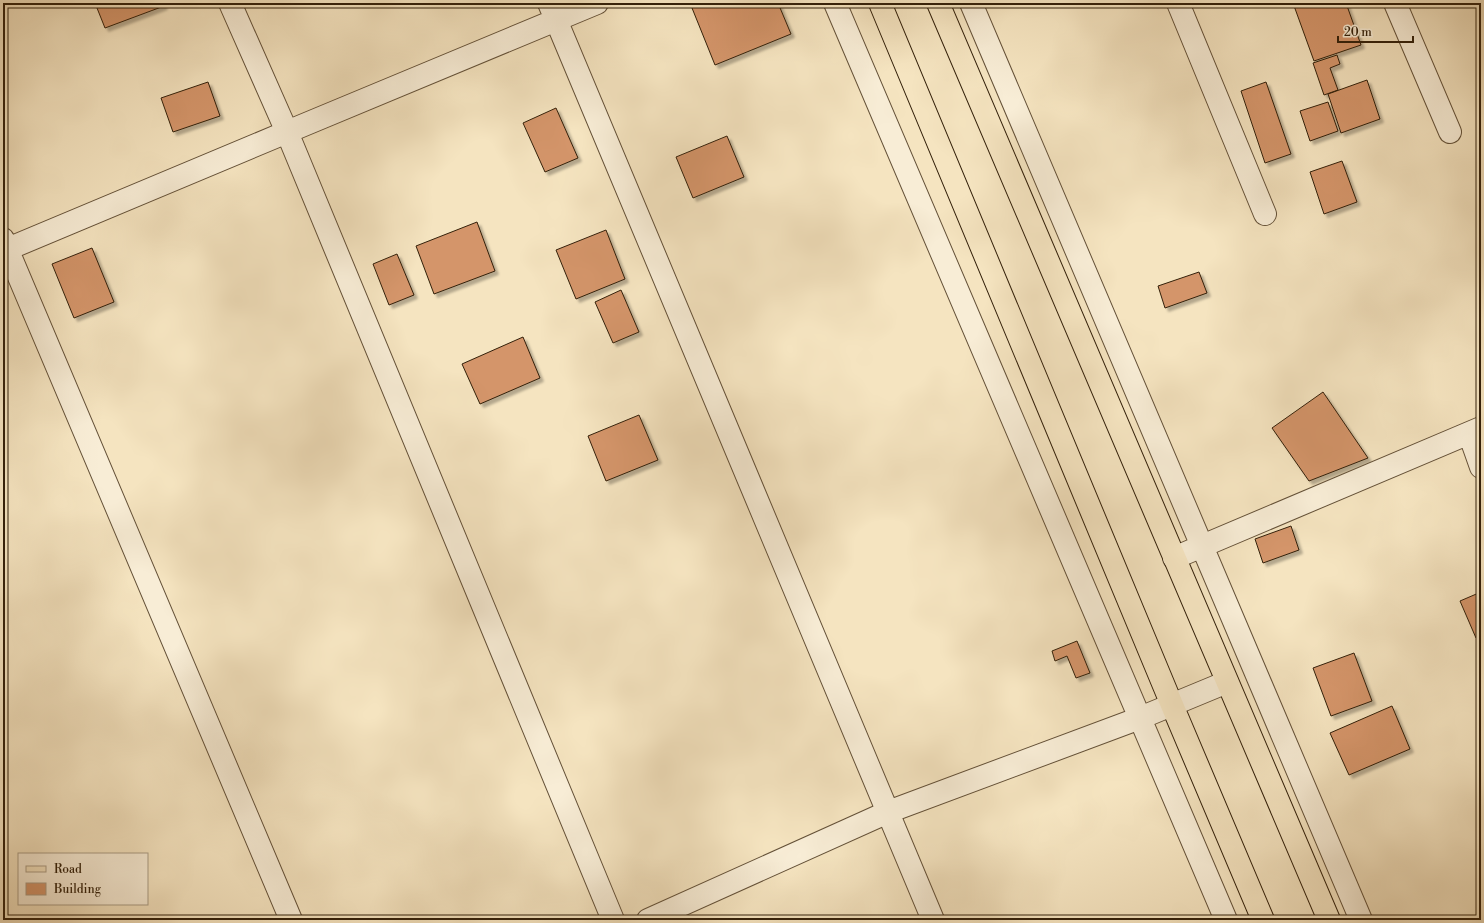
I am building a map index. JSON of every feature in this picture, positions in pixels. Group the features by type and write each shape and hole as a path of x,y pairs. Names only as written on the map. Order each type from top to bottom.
{"main road":[{"path":"880,3 1263,920"},
{"path":"938,3 1329,920"}],"street":[{"path":"230,3 287,132 613,920"},
{"path":"291,920 5,247 287,132 552,12 597,3"},
{"path":"835,3 1226,920"},
{"path":"971,3 1361,920"},
{"path":"1178,3 1265,214"},
{"path":"1395,3 1450,132"},
{"path":"552,12 933,920"},
{"path":"1174,558 1475,430 1481,467"},
{"path":"648,920 888,812 1140,718 1227,682"}],"building":[{"path":"95,3 163,3 164,6 105,28"},
{"path":"690,3 778,3 791,34 715,65"},
{"path":"1293,3 1346,3 1361,45 1314,61"},
{"path":"1337,55 1340,64 1330,68 1338,90 1324,95 1313,63"},
{"path":"1367,80 1380,119 1341,133 1328,94"},
{"path":"208,82 220,116 173,132 161,98"},
{"path":"1266,82 1291,154 1265,163 1241,91"},
{"path":"1328,102 1338,131 1310,141 1300,111"},
{"path":"556,108 578,158 545,172 523,123"},
{"path":"727,136 744,177 693,198 676,157"},
{"path":"1342,161 1357,202 1324,214 1310,172"},
{"path":"477,222 495,271 434,294 416,246"},
{"path":"606,230 625,279 576,299 556,250"},
{"path":"92,248 114,302 74,318 52,264"},
{"path":"397,254 414,295 389,305 373,264"},
{"path":"1199,272 1207,293 1165,308 1158,286"},
{"path":"621,290 639,332 613,343 595,302"},
{"path":"523,337 540,378 480,404 462,364"},
{"path":"1323,392 1368,458 1309,481 1272,428"},
{"path":"639,415 658,460 606,481 588,436"},
{"path":"1291,526 1299,550 1263,563 1255,539"},
{"path":"1481,592 1481,636 1476,638 1460,601"},
{"path":"1077,641 1090,673 1076,678 1067,656 1055,661 1052,651"},
{"path":"1354,653 1372,701 1331,716 1313,668"},
{"path":"1392,706 1410,749 1349,775 1330,733"}]}
